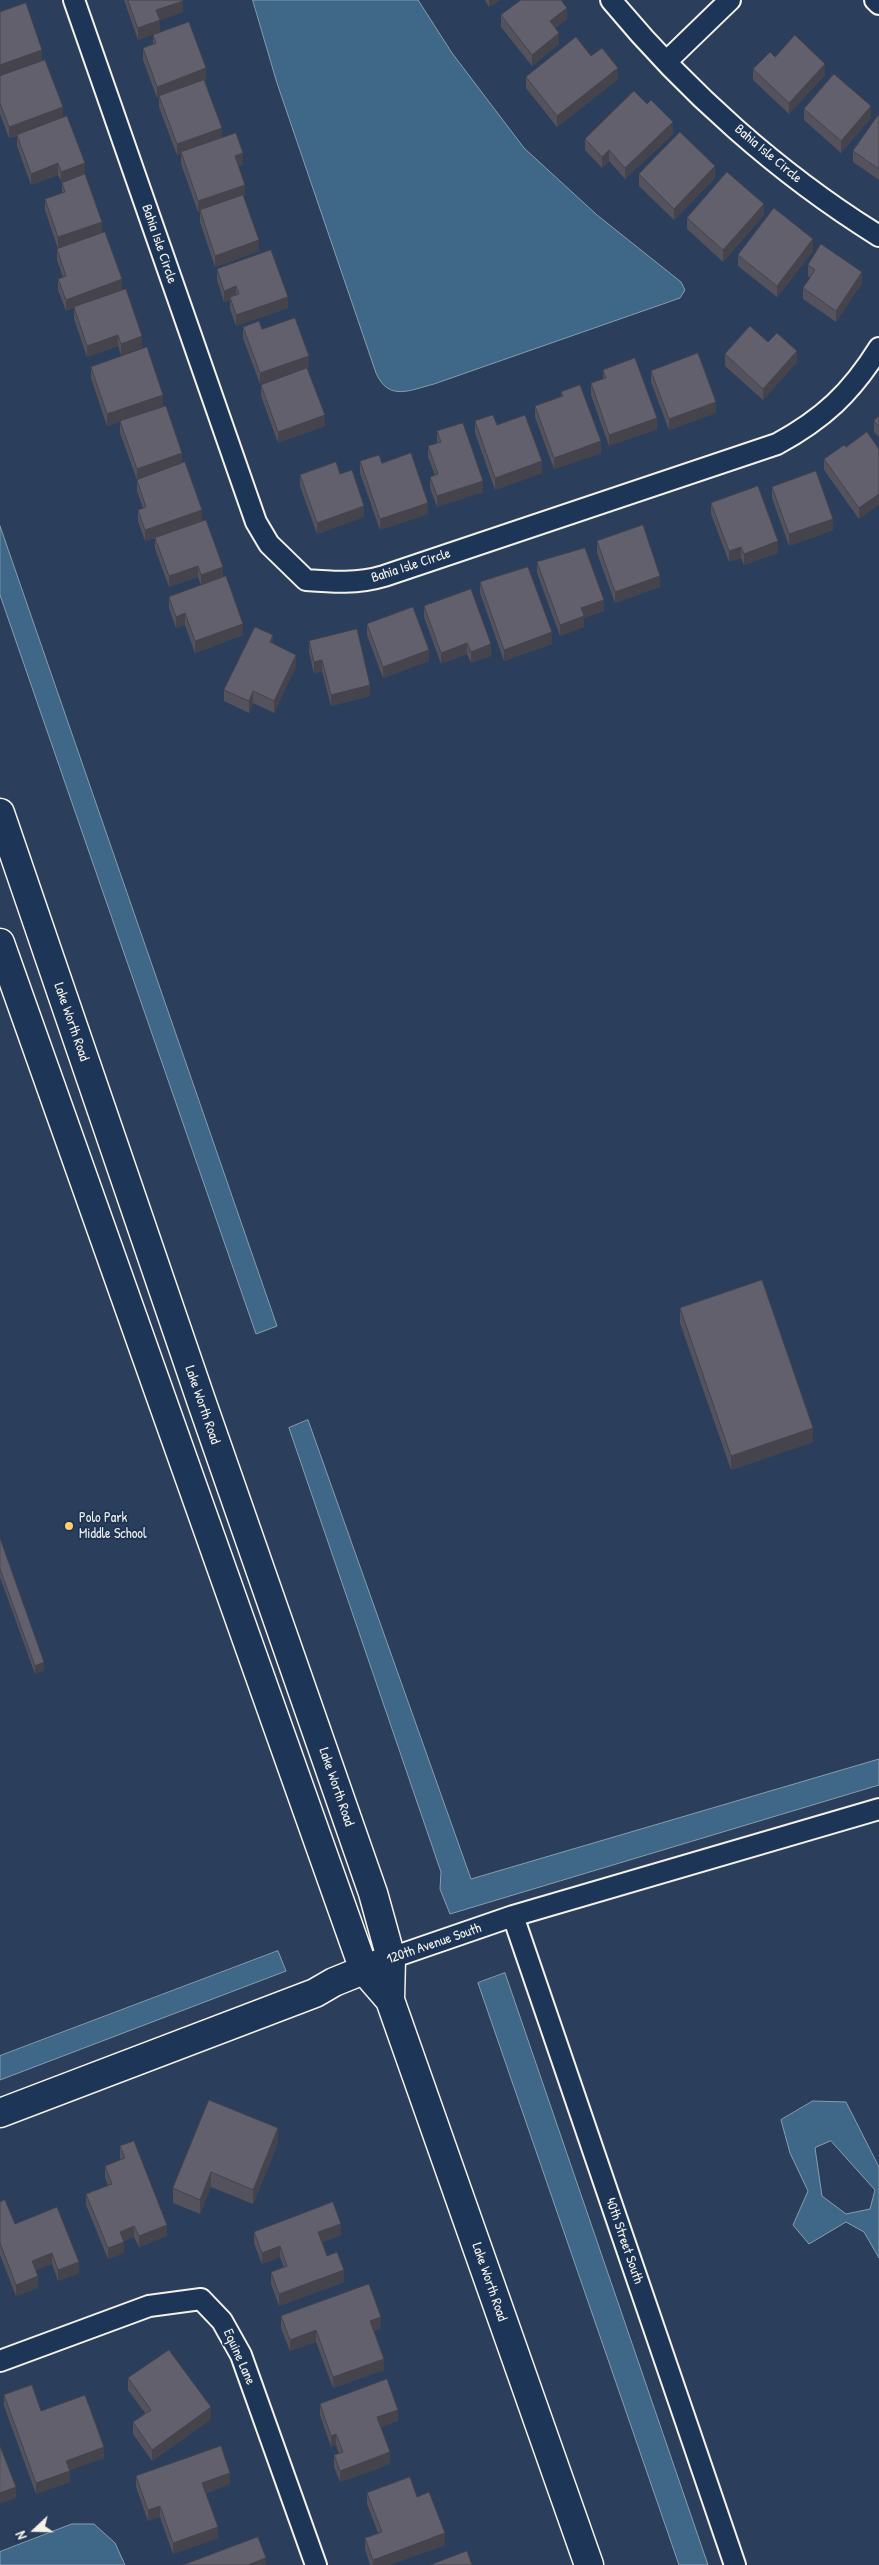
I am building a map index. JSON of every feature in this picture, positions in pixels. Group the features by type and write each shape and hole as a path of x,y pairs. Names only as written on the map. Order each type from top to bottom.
{"street":[{"name":"Bahia Isle Circle","path":"74,0 256,522 269,544 306,580 344,582 370,580 384,576 777,444 803,430 828,412 854,386 879,348"},
{"name":"Bahia Isle Circle","path":"611,0 667,61 755,145 805,184 879,236"},
{"path":"667,61 730,0"},
{"path":"875,0 879,4"},
{"name":"Lake Worth Road","path":"2,826 373,1893 392,1958 390,2000"},
{"name":"Lake Worth Road","path":"0,944 364,1970 390,2000 589,2565"},
{"name":"120th Avenue South","path":"0,2113 315,1993 334,1982 392,1958 513,1916 879,1808"},
{"name":"40th Street South","path":"513,1916 736,2565"},
{"name":"Equine Lane","path":"0,2361 149,2306 201,2299 222,2321 241,2355 316,2565"}],"water":[{"path":"253,0 418,0 452,53 524,148 597,215 681,282 685,290 680,298 434,384 401,392 387,388 376,373 277,83"},
{"path":"0,526 277,1326 256,1334 0,595"},
{"path":"308,1420 471,1879 879,1759 879,1785 450,1914 440,1889 441,1872 289,1428"},
{"path":"278,1951 286,1971 0,2080 0,2056"},
{"path":"505,1973 708,2565 679,2565 478,1983"},
{"path":"813,2101 846,2102 879,2167 879,2258 864,2232 846,2222 809,2244 793,2225 808,2191 790,2153 781,2120","holes":["831,2141 875,2190 870,2209 846,2214 822,2196 815,2148"]},
{"path":"72,2524 94,2524 115,2543 125,2565 0,2565 0,2552"}],"building":[{"path":"128,0 183,1 156,10 160,20 138,28"},
{"path":"521,0 561,0 567,8 550,21 559,33 532,55 501,15"},
{"path":"26,3 42,50 0,65 0,12"},
{"path":"189,22 206,68 157,87 143,48 156,43 153,35"},
{"path":"795,35 825,64 789,103 753,69 770,52 775,57"},
{"path":"576,37 591,56 602,48 618,68 557,116 526,77"},
{"path":"45,60 63,107 9,127 0,103 0,76"},
{"path":"834,74 871,106 841,141 804,109"},
{"path":"204,80 222,128 177,144 159,96"},
{"path":"634,91 647,104 651,100 673,122 625,168 609,150 602,157 585,139"},
{"path":"879,114 879,169 853,151"},
{"path":"67,116 85,163 61,172 58,163 31,174 17,135"},
{"path":"680,132 715,166 674,209 639,174"},
{"path":"236,133 243,153 235,156 245,185 198,201 181,152"},
{"path":"727,172 764,204 723,250 687,218"},
{"path":"85,174 102,222 58,237 45,199 65,192 62,183"},
{"path":"243,195 259,240 215,256 200,210"},
{"path":"774,208 813,239 777,286 738,255"},
{"path":"105,232 122,279 66,300 58,279 66,276 57,249"},
{"path":"821,244 862,272 836,311 803,288 815,270 808,265"},
{"path":"271,250 288,297 236,315 230,297 239,294 236,286 224,291 217,269"},
{"path":"126,289 142,336 121,344 118,335 87,346 74,307"},
{"path":"295,318 309,356 260,373 243,327 259,321 262,329"},
{"path":"750,326 768,342 777,333 797,351 763,389 725,354"},
{"path":"147,347 163,395 107,414 91,367"},
{"path":"698,353 716,402 669,419 651,371"},
{"path":"635,358 657,418 609,435 591,383 606,378 603,370"},
{"path":"307,368 325,415 278,432 261,385"},
{"path":"580,385 601,441 554,458 535,406 563,396 561,392"},
{"path":"166,406 182,453 137,469 120,421"},
{"path":"493,415 497,425 525,415 542,461 495,478 475,421"},
{"path":"879,416 879,426 874,421"},
{"path":"463,423 483,481 437,496 430,477 438,474 428,446 441,442 437,431"},
{"path":"867,432 879,449 879,494 859,508 824,459 844,445 846,447"},
{"path":"411,453 428,503 380,519 360,461 379,455 382,463"},
{"path":"185,462 202,510 145,530 138,510 146,507 137,480"},
{"path":"336,462 340,474 352,470 364,506 317,523 300,475"},
{"path":"816,471 833,519 789,534 772,487"},
{"path":"758,486 778,541 744,554 741,547 729,551 711,503"},
{"path":"206,520 223,567 201,575 198,566 169,576 155,538"},
{"path":"643,525 660,576 615,592 597,541"},
{"path":"585,548 604,600 581,608 584,616 560,625 537,562"},
{"path":"528,567 552,632 504,650 480,582"},
{"path":"226,576 243,624 195,641 185,613 176,617 169,597"},
{"path":"471,589 491,644 471,652 467,643 441,653 424,606"},
{"path":"413,607 429,650 383,667 367,624"},
{"path":"255,627 273,635 270,642 296,655 274,701 253,691 249,701 224,690"},
{"path":"357,629 370,685 331,695 322,660 314,662 309,641"},
{"path":"762,1280 813,1428 731,1456 680,1308"},
{"path":"0,1538 44,1662 35,1666 0,1569"},
{"path":"209,2100 278,2128 253,2190 211,2172 200,2200 173,2188"},
{"path":"134,2141 167,2225 139,2236 134,2226 120,2232 124,2242 108,2248 86,2194 112,2184 105,2166 125,2158 120,2146"},
{"path":"5,2200 15,2224 57,2207 79,2262 58,2270 52,2253 32,2261 38,2276 16,2285 0,2243 0,2202"},
{"path":"333,2202 341,2224 318,2232 327,2256 337,2252 344,2270 279,2294 271,2272 287,2266 280,2246 262,2253 254,2232"},
{"path":"369,2284 381,2317 370,2321 384,2359 333,2377 316,2330 290,2340 281,2316"},
{"path":"169,2350 211,2407 152,2450 133,2422 151,2410 128,2378"},
{"path":"387,2379 398,2410 377,2417 390,2452 340,2471 334,2455 343,2452 336,2434 331,2436 320,2404"},
{"path":"32,2385 41,2411 85,2395 104,2447 66,2461 70,2471 36,2483 4,2395"},
{"path":"0,2446 16,2487 0,2493"},
{"path":"221,2446 230,2473 202,2483 218,2527 173,2543 160,2506 148,2510 136,2476"},
{"path":"410,2477 417,2497 429,2492 445,2533 373,2560 365,2538 382,2532 367,2493"},
{"path":"258,2537 266,2558 248,2565 183,2565"},
{"path":"467,2551 472,2565 430,2565"}],"place":[{"name":"Polo Park Middle School","path":"69,1526"}]}
